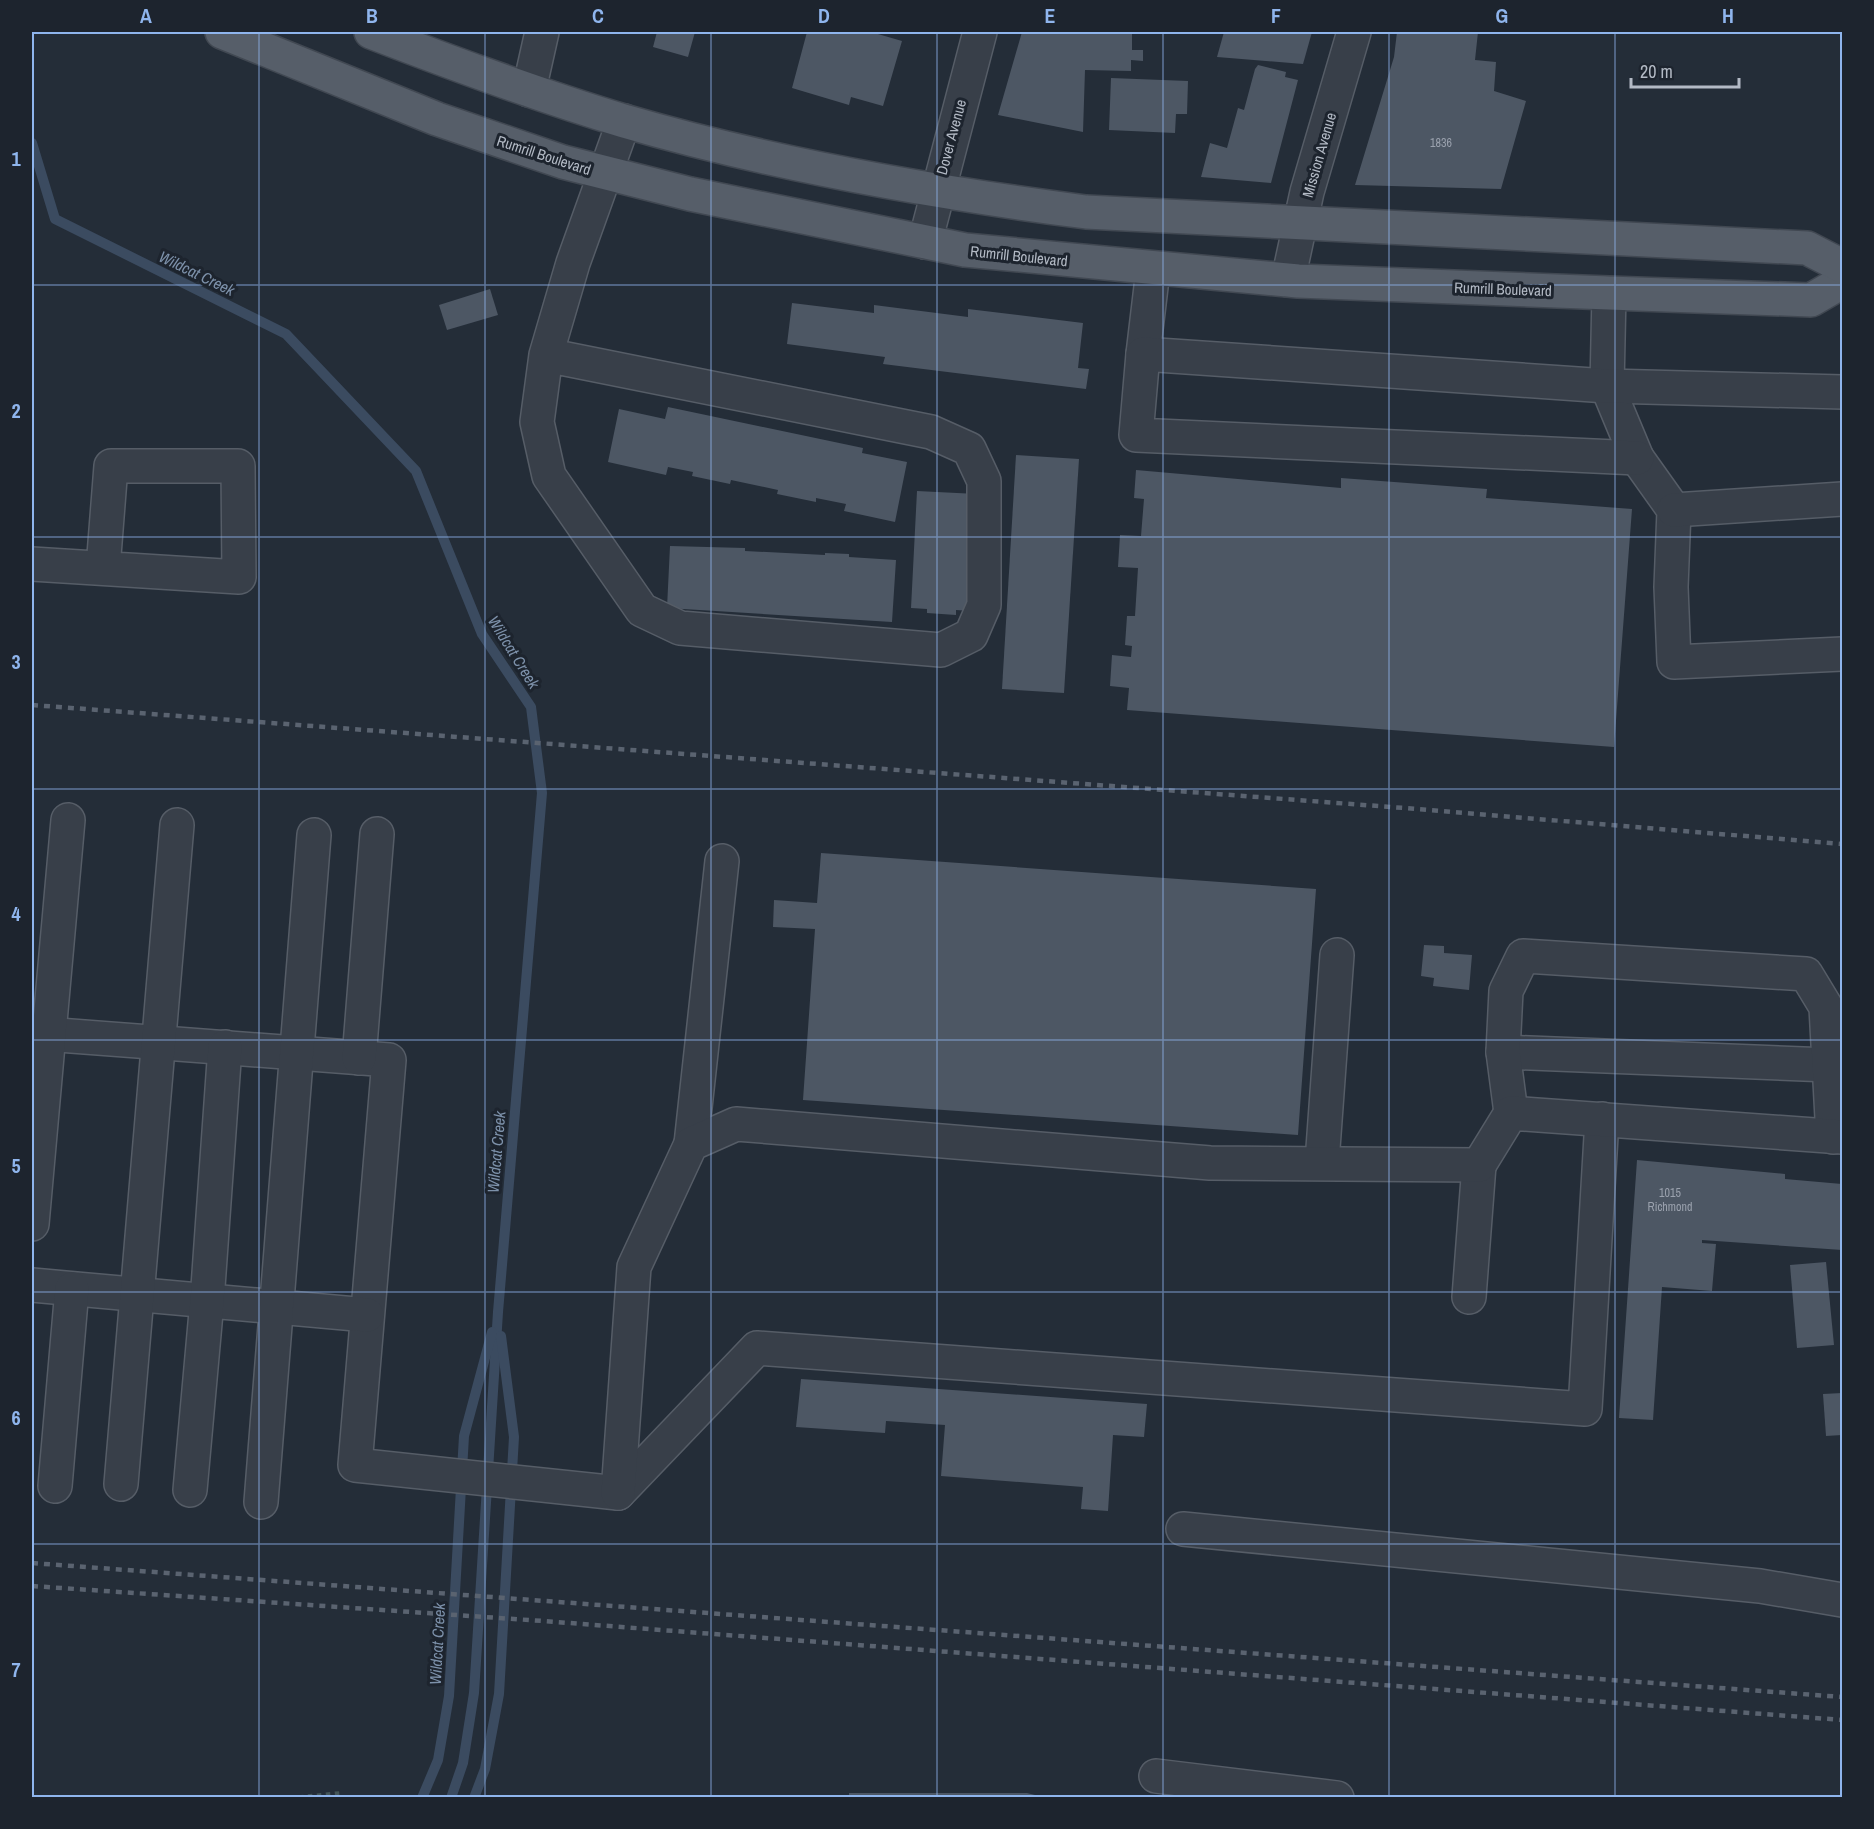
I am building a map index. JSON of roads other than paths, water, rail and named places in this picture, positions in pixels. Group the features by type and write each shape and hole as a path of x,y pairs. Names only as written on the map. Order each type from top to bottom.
{"main road":[{"name":"Rumrill Boulevard","path":"222,32 437,119 605,175 965,250 1153,270 1288,280 1609,293 1811,300 1842,282"},
{"path":"371,32 529,90 624,121 789,162 891,184 1086,212 1807,248 1842,266"}],"street":[{"path":"529,90 542,32"},
{"name":"Dover Avenue","path":"925,242 980,32"},
{"name":"Mission Avenue","path":"1288,280 1307,192 1354,32"},
{"path":"546,355 931,432 969,449 984,481 984,605 971,635 941,650 680,628 642,610 549,476 537,422 546,355 573,263 624,121"},
{"path":"1153,270 1136,435 1637,458"},
{"path":"1609,293 1607,386 1637,458 1674,510 1671,587 1674,663 1842,654"},
{"path":"1143,354 1607,386 1842,392"},
{"path":"32,564 239,577 238,466 111,466 103,568"},
{"path":"1674,510 1842,500"},
{"path":"32,1224 40,1034 68,820"},
{"path":"121,1484 177,825"},
{"path":"359,1058 377,834"},
{"path":"261,1502 314,835"},
{"path":"618,1492 634,1267 691,1144 722,861"},
{"path":"1322,1162 1337,954"},
{"path":"1469,1297 1479,1164 1512,1113 1503,1052 1506,991 1523,956 1806,974 1826,1007 1829,1065 1838,1137 1512,1113"},
{"path":"40,1034 389,1060 355,1465 618,1492"},
{"path":"190,1490 207,1301 225,1047"},
{"path":"1503,1052 1829,1065"},
{"path":"618,1492 757,1348 1585,1409 1602,1119"},
{"path":"691,1144 735,1124 1210,1163 1479,1164"},
{"path":"32,1285 367,1315"},
{"path":"55,1486 72,1289"},
{"path":"1183,1529 1760,1586 1842,1600"},
{"path":"1156,1776 1233,1791 1337,1797"}],"waterway":[{"name":"Wildcat Creek","path":"32,143 55,219 286,334 416,471 482,634 531,707 542,793 498,1312 474,1693 463,1763 451,1798"},
{"name":"Wildcat Creek","path":"422,1798 438,1760 449,1696 464,1436 492,1332"},
{"name":"Wildcat Creek","path":"474,1798 485,1769 499,1694 514,1437 501,1336"}],"railway":[{"path":"32,705 1404,808 1842,844"},
{"path":"32,1563 1842,1697"},
{"path":"32,1586 543,1621 1842,1720"}]}
